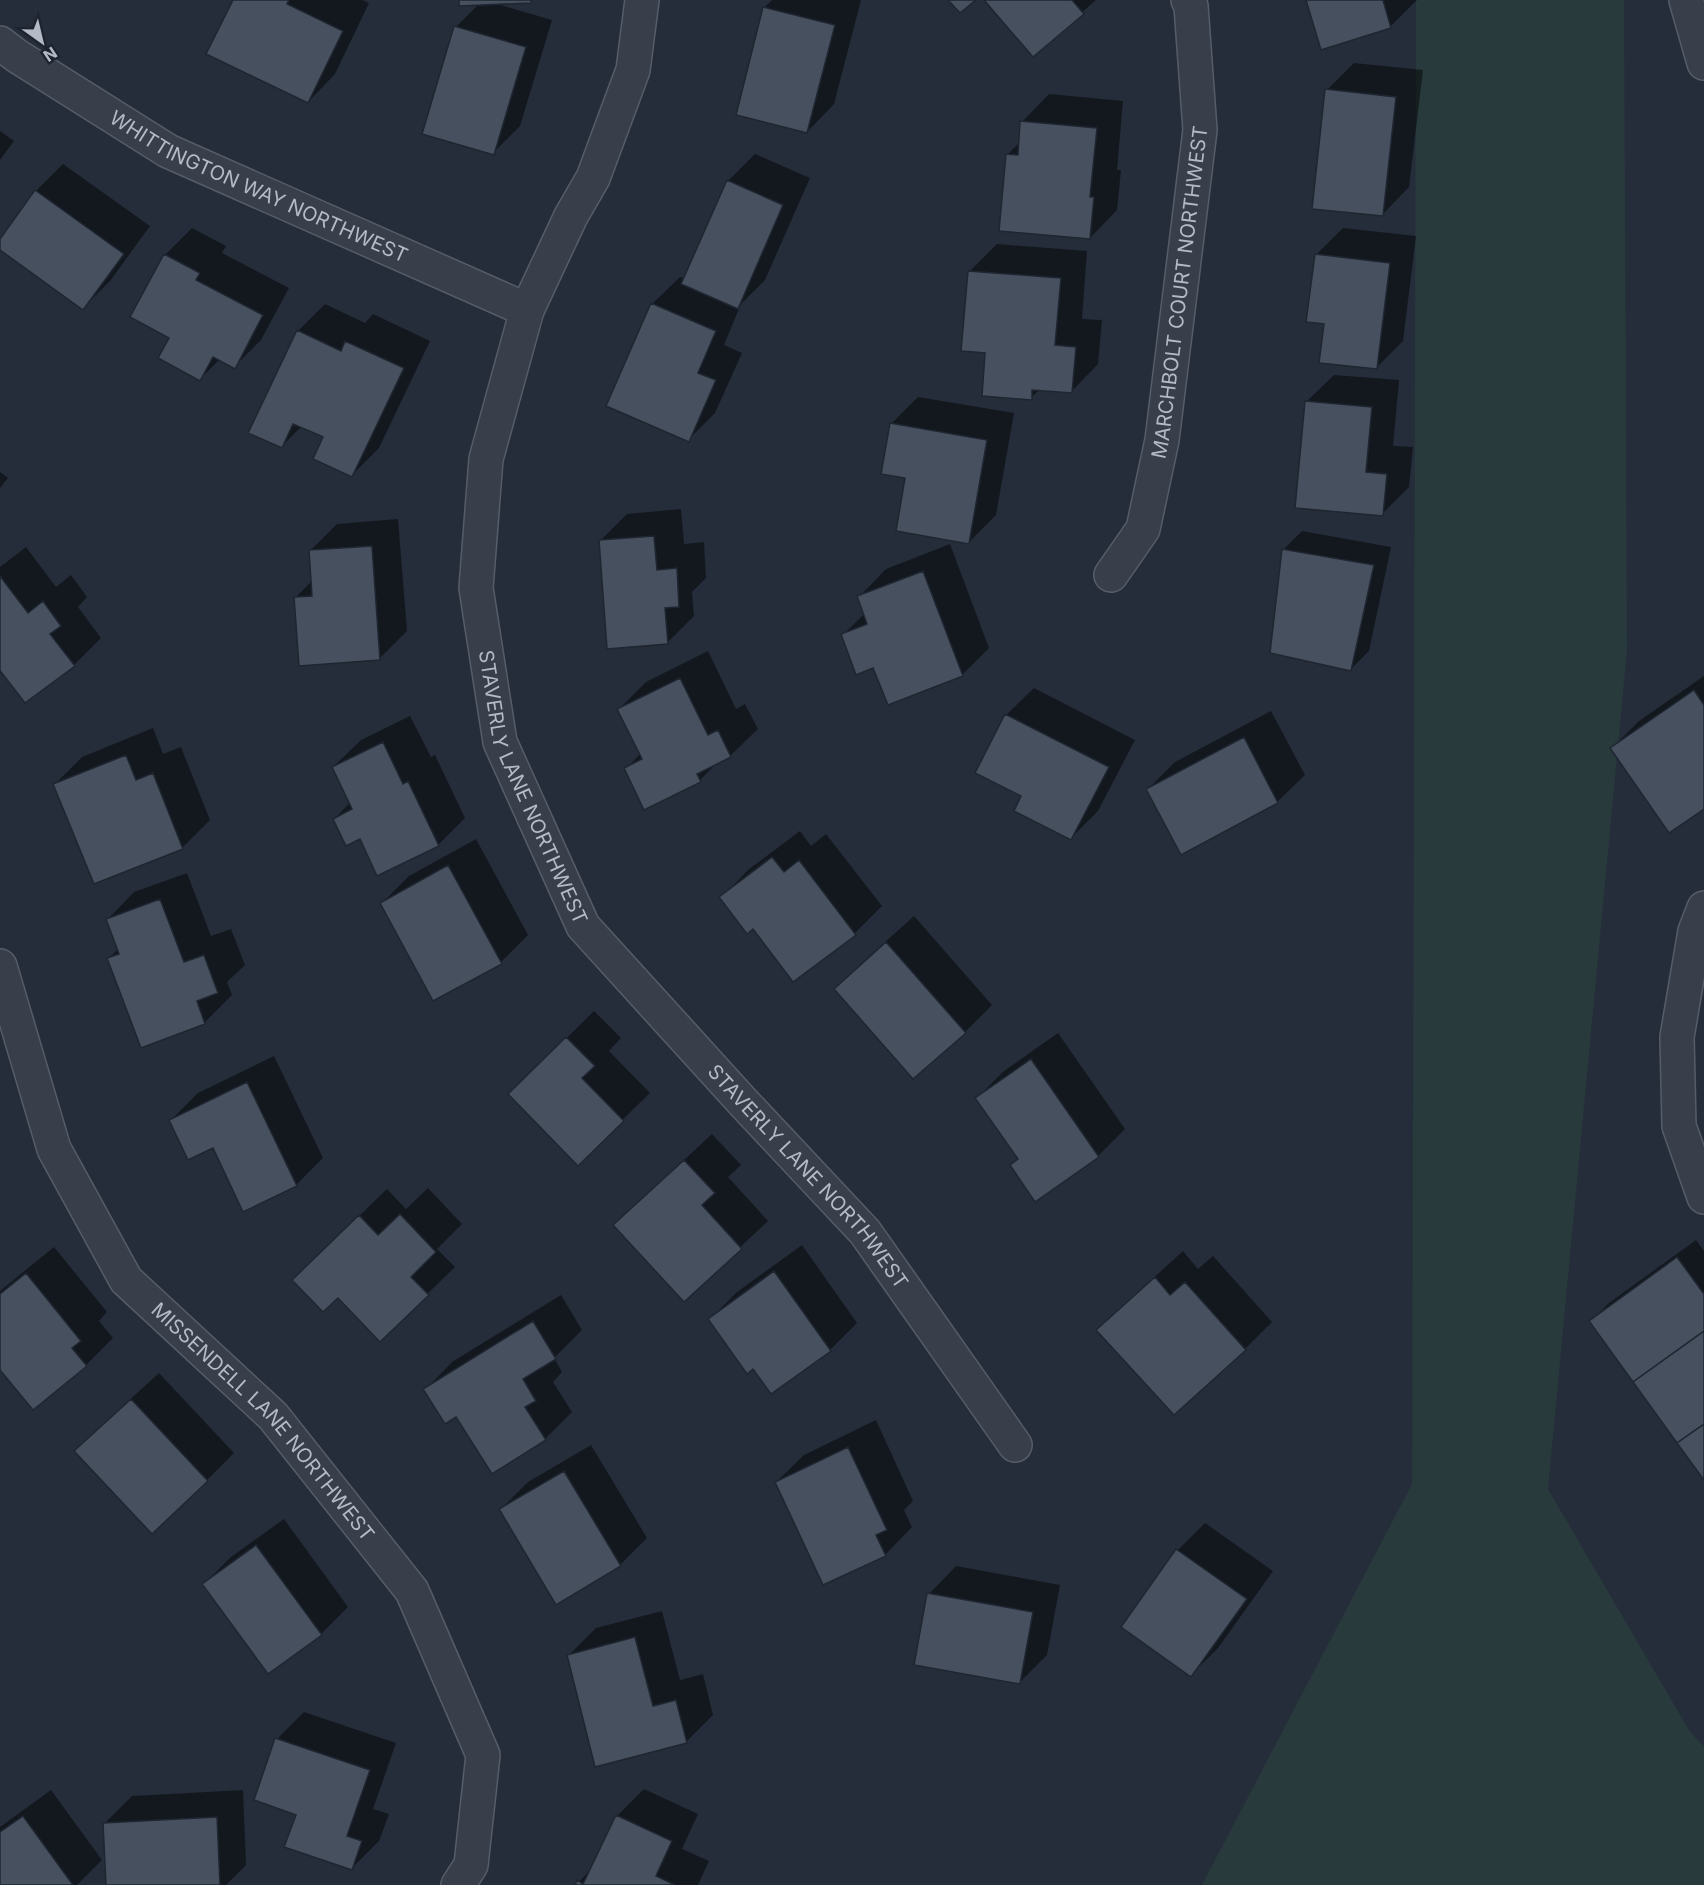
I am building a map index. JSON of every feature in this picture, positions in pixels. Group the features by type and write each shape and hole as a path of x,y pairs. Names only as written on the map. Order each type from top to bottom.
{"street":[{"name":"STAVERLY LANE NORTHWEST","path":"642,0 633,70 593,178 571,216 527,310 486,459 476,588 500,742 583,926 865,1232 1015,1445"},
{"name":"MARCHBOLT COURT NORTHWEST","path":"1111,575 1143,529 1162,440 1200,130 1191,6 1188,0"},
{"path":"1686,0 1704,63"},
{"name":"WHITTINGTON WAY NORTHWEST","path":"0,43 168,151 527,310"},
{"path":"1703,915 1695,931 1677,1037 1680,1125 1704,1197"},
{"name":"MISSENDELL LANE NORTHWEST","path":"0,966 54,1149 126,1280 273,1416 412,1591 483,1755 471,1865 458,1885"}],"shaded area":[{"path":"1416,0 1624,0 1627,650 1548,1489 1690,1732 1704,1746 1704,1885 1202,1885 1412,1484"}],"building":[{"path":"233,0 289,0 287,4 343,31 308,103 206,54"},
{"path":"459,0 531,0 531,3 459,6"},
{"path":"948,0 976,0 960,13"},
{"path":"984,0 1072,0 1084,14 1033,57"},
{"path":"1306,0 1383,0 1391,28 1321,50"},
{"path":"763,7 835,25 807,133 736,115"},
{"path":"454,26 526,47 494,155 422,134"},
{"path":"1325,89 1396,97 1383,216 1312,209"},
{"path":"1020,121 1097,128 1090,197 1094,197 1090,239 999,231 1006,154 1018,155"},
{"path":"727,180 783,205 738,309 681,284"},
{"path":"35,190 124,254 83,310 0,250 0,239"},
{"path":"164,254 200,273 196,280 263,315 235,369 213,357 200,381 158,358 169,338 130,317"},
{"path":"1315,254 1390,263 1377,369 1319,363 1324,324 1306,322"},
{"path":"968,271 1061,278 1055,345 1076,347 1072,393 1032,390 1032,400 982,396 985,353 961,351"},
{"path":"651,303 716,331 698,373 716,380 689,442 606,406"},
{"path":"297,330 341,351 345,341 404,368 352,477 313,459 323,437 293,424 282,448 248,433"},
{"path":"1305,401 1372,407 1366,472 1387,474 1383,516 1295,508"},
{"path":"890,423 987,440 969,544 896,531 905,478 881,474"},
{"path":"654,536 657,570 677,568 679,607 665,608 668,644 607,649 599,540"},
{"path":"372,546 380,660 299,666 294,597 312,596 309,550"},
{"path":"1282,549 1374,565 1351,671 1270,653"},
{"path":"923,571 963,676 888,705 873,668 856,675 841,634 867,624 857,596"},
{"path":"0,576 28,613 43,601 61,626 50,634 75,666 25,703 0,673"},
{"path":"680,678 708,735 718,730 731,757 697,774 701,782 644,810 624,768 642,759 617,709"},
{"path":"1694,690 1704,705 1704,809 1669,833 1610,748"},
{"path":"1005,714 1109,767 1071,840 1014,811 1021,796 975,773"},
{"path":"1244,737 1278,803 1181,855 1146,789"},
{"path":"383,742 403,784 408,781 439,846 377,876 360,839 346,846 333,819 352,809 332,767"},
{"path":"126,755 136,780 153,773 183,849 94,884 53,784"},
{"path":"772,857 784,872 799,860 856,935 793,982 753,929 747,934 719,897"},
{"path":"448,865 502,964 433,1001 380,903"},
{"path":"160,899 184,962 204,955 218,993 197,1001 205,1024 141,1048 107,958 119,954 106,919"},
{"path":"886,942 966,1033 913,1079 834,989"},
{"path":"566,1037 595,1066 582,1078 624,1121 578,1166 508,1094"},
{"path":"1031,1059 1099,1157 1035,1202 1010,1165 1018,1159 975,1098"},
{"path":"247,1082 297,1186 243,1212 213,1148 188,1160 169,1120"},
{"path":"684,1160 715,1193 702,1205 742,1249 684,1302 613,1225"},
{"path":"400,1214 436,1252 411,1277 429,1295 380,1342 338,1298 323,1312 292,1280 359,1215 378,1235"},
{"path":"1677,1257 1704,1294 1704,1331 1633,1382 1589,1321"},
{"path":"774,1271 831,1351 771,1394 753,1369 747,1374 708,1319"},
{"path":"26,1273 81,1341 72,1348 87,1366 33,1410 0,1370 0,1294"},
{"path":"1155,1277 1170,1295 1185,1282 1246,1350 1174,1415 1096,1330"},
{"path":"533,1321 556,1359 523,1379 536,1401 525,1407 546,1440 492,1474 456,1417 445,1424 423,1389"},
{"path":"1704,1331 1704,1424 1677,1443 1633,1382"},
{"path":"131,1399 208,1481 152,1534 74,1451"},
{"path":"1704,1424 1704,1480 1677,1443"},
{"path":"848,1447 887,1530 876,1535 886,1556 823,1585 775,1482"},
{"path":"564,1471 621,1566 556,1605 499,1509"},
{"path":"256,1545 322,1635 268,1674 202,1584"},
{"path":"1176,1549 1247,1599 1191,1677 1121,1627"},
{"path":"927,1593 1033,1612 1020,1684 914,1665"},
{"path":"635,1637 653,1706 676,1700 687,1743 595,1767 567,1655"},
{"path":"275,1738 370,1770 347,1836 362,1841 352,1870 284,1847 296,1815 254,1800"},
{"path":"616,1815 672,1841 656,1876 675,1885 575,1885 577,1880 583,1884"},
{"path":"23,1816 73,1885 0,1885 0,1832"},
{"path":"217,1817 220,1885 106,1885 103,1823"}]}
